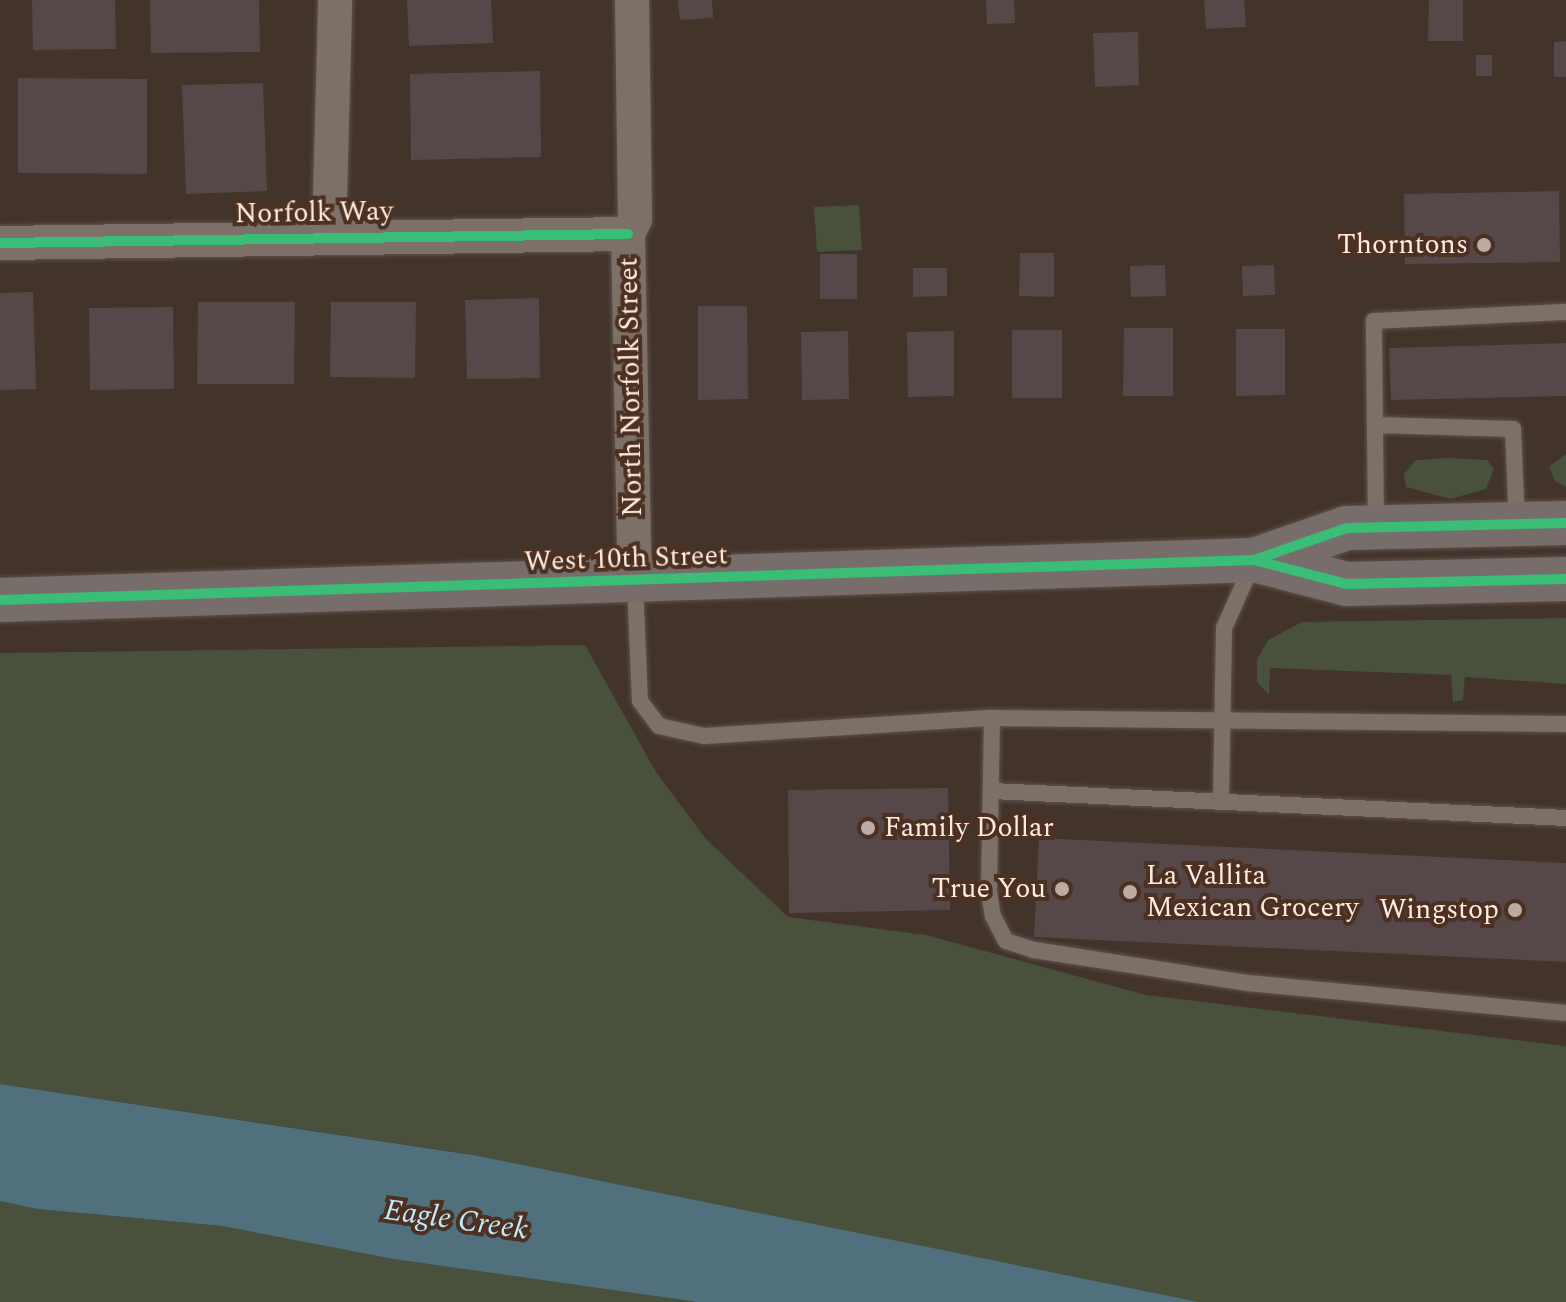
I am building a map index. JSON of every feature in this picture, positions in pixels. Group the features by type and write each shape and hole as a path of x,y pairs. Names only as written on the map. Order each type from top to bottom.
{"main road":[{"name":"West 10th Street","path":"1254,560 1347,528 1566,523"},
{"name":"West 10th Street","path":"0,600 635,583 1254,560 1347,584 1566,579"}],"street":[{"path":"329,236 335,0"},
{"name":"North Norfolk Street","path":"632,0 635,219 628,234 635,583"},
{"name":"Norfolk Way","path":"0,243 628,234"}],"lane":[{"path":"1376,527 1374,321 1566,312"},
{"path":"1375,425 1513,429 1517,524"},
{"path":"1221,801 1224,628 1254,560"},
{"path":"635,583 633,645 640,701 659,726 704,736 992,718 1566,724"},
{"path":"992,718 989,892 993,916 1006,941 1034,950 1248,983 1566,1013"},
{"path":"992,791 1566,818"}],"green space":[{"path":"859,205 862,250 817,252 814,207"},
{"path":"1566,454 1566,487 1555,481 1549,467"},
{"path":"1416,460 1487,460 1494,469 1486,489 1450,499 1406,487 1404,474"},
{"path":"1566,618 1566,684 1465,677 1463,700 1453,702 1451,675 1270,668 1269,695 1257,682 1257,660 1268,640 1302,622"},
{"path":"585,645 656,772 706,839 788,917 926,935 1146,995 1566,1046 1566,1302 1199,1302 462,1153 0,1084 0,653"},
{"path":"0,1201 37,1209 222,1226 393,1259 697,1302 0,1302"}],"water":[{"name":"Eagle Creek","path":"0,1084 473,1155 1199,1302 697,1302 393,1259 222,1226 37,1209 0,1201"}],"building":[{"path":"32,0 115,0 116,49 33,50"},
{"path":"150,0 259,0 260,52 151,53"},
{"path":"407,0 491,0 493,43 409,46"},
{"path":"678,0 712,0 713,18 680,20"},
{"path":"986,0 1014,0 1015,23 987,24"},
{"path":"1204,0 1244,0 1246,27 1206,29"},
{"path":"1429,0 1463,0 1463,41 1428,41"},
{"path":"1138,32 1139,85 1095,87 1093,33"},
{"path":"1566,41 1566,77 1554,77 1554,42"},
{"path":"1476,55 1492,55 1492,76 1476,76"},
{"path":"540,71 541,157 411,160 410,74"},
{"path":"18,78 147,79 147,174 18,173"},
{"path":"263,83 267,191 186,194 182,85"},
{"path":"1559,191 1560,262 1405,264 1404,194"},
{"path":"1020,253 1054,253 1054,297 1019,296"},
{"path":"820,254 857,254 857,299 820,299"},
{"path":"1165,265 1166,296 1131,297 1130,266"},
{"path":"1274,265 1275,295 1243,296 1242,266"},
{"path":"913,268 947,268 947,296 913,297"},
{"path":"33,292 36,389 0,390 0,293"},
{"path":"539,298 540,378 467,379 465,300"},
{"path":"198,302 295,302 294,384 197,384"},
{"path":"331,302 416,302 415,378 330,377"},
{"path":"698,306 747,306 748,399 698,400"},
{"path":"173,307 174,389 90,390 89,308"},
{"path":"1124,328 1173,328 1173,396 1123,396"},
{"path":"1236,329 1285,329 1285,395 1236,396"},
{"path":"1012,330 1062,330 1062,398 1012,398"},
{"path":"848,331 849,399 802,400 801,332"},
{"path":"954,331 954,396 908,397 907,332"},
{"path":"1566,343 1566,396 1391,400 1389,348"},
{"path":"948,788 950,910 789,913 788,790"},
{"path":"1039,838 1566,863 1566,962 1034,937"}],"cycle path":[{"path":"0,243 628,234"},
{"path":"0,600 1254,560 1347,528 1566,523"},
{"path":"1254,560 1347,584 1566,579"}],"place":[{"name":"Thorntons","path":"1484,245"},
{"name":"Family Dollar","path":"868,828"},
{"name":"True You","path":"1062,889"},
{"name":"La Vallita Mexican Grocery","path":"1130,892"},
{"name":"Wingstop","path":"1515,910"}]}
